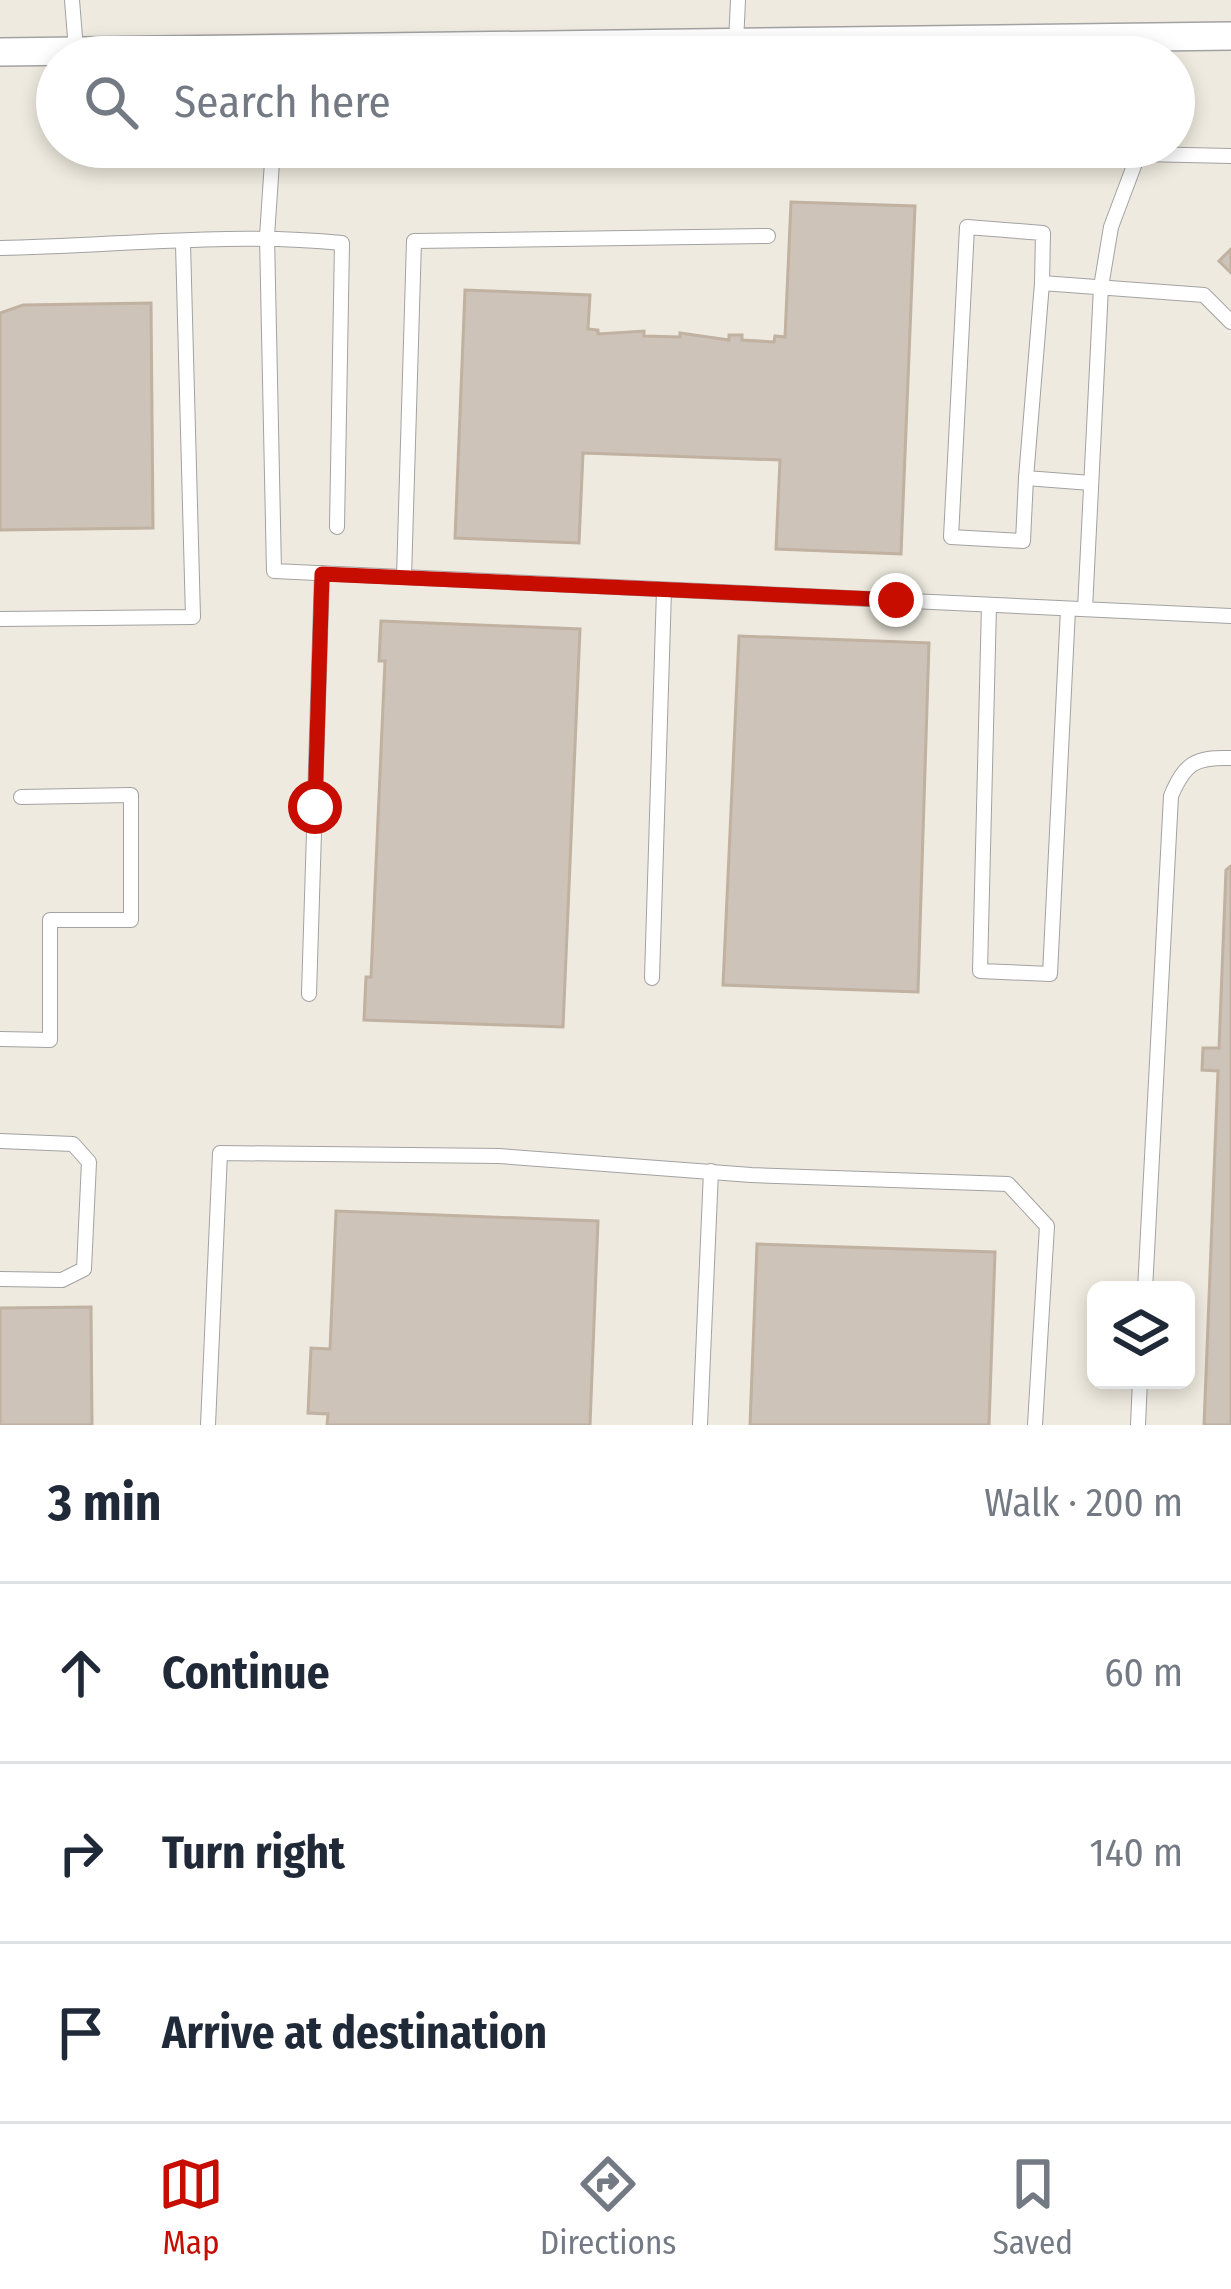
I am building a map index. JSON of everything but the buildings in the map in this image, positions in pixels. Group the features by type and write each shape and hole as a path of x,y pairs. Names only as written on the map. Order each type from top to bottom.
{"street":[{"path":"1195,41 1231,36"},
{"path":"0,52 36,51"}],"lane":[{"path":"72,0 75,36"},
{"path":"736,36 738,0"},
{"path":"1195,154 1231,156"},
{"path":"272,168 267,236 274,571 1231,616"},
{"path":"1085,609 1101,287 1111,227 1134,168"},
{"path":"967,227 1043,233 1026,478 1023,541 951,537 967,227"},
{"path":"0,248 183,244 267,236 342,243 337,527"},
{"path":"404,577 414,241 768,236"},
{"path":"0,619 193,617 183,244"},
{"path":"1042,284 1204,295 1231,322"},
{"path":"1026,478 1091,483"},
{"path":"308,994 322,574"},
{"path":"652,979 664,590"},
{"path":"989,605 980,971 1050,974 1068,609"},
{"path":"1144,1281 1171,796 1183,768 1202,757 1231,758"},
{"path":"0,1039 50,1040 50,920 131,920 131,795 21,796"},
{"path":"0,1142 73,1144 89,1162 84,1269 62,1280 0,1279"},
{"path":"208,1425 220,1153 499,1156 711,1172 1008,1184 1047,1226 1035,1425"},
{"path":"700,1425 711,1172"},
{"path":"1138,1425 1140,1389"}],"route":[{"path":"315,807 322,574 896,600"}]}
